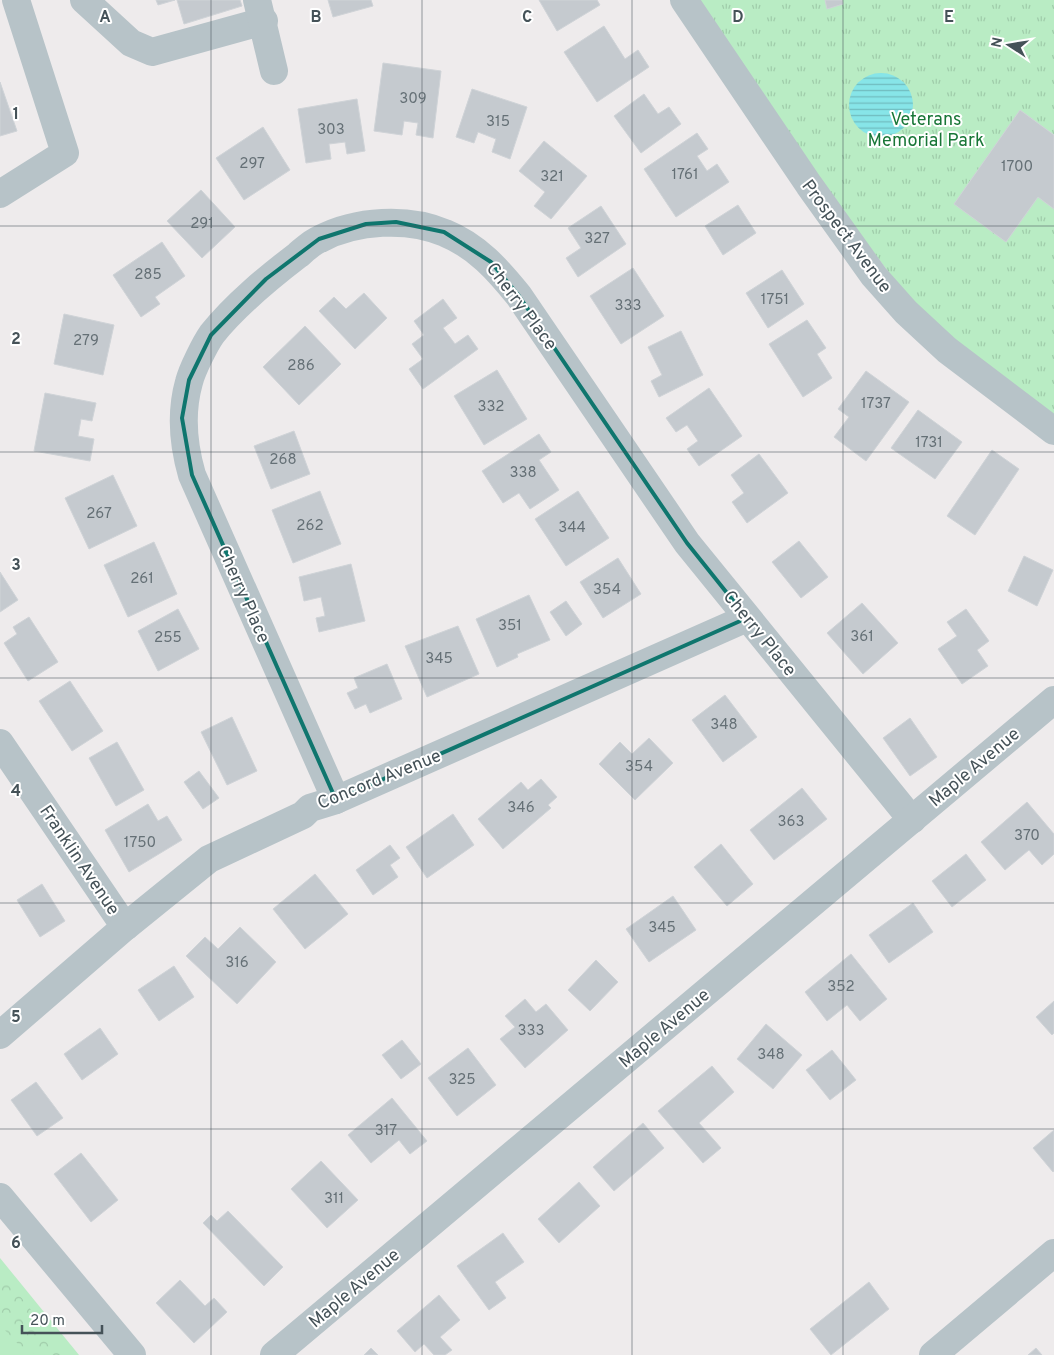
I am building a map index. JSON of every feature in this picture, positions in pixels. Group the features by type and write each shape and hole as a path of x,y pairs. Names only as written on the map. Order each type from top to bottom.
{"street":[{"path":"0,194 65,153 16,0"},
{"path":"84,0 131,44 152,52 260,11 274,71"},
{"name":"Prospect Avenue","path":"684,0 809,185 874,276 906,312 947,350 1053,428"},
{"name":"Cherry Place","path":"336,800 192,475 186,454 182,418 189,380 211,335 266,279 319,239 366,224 396,222 444,232 466,243 492,262 519,296 688,543 912,820"},
{"name":"Concord Avenue","path":"0,1035 125,927 209,859 303,815 310,808 336,800 747,618"},
{"name":"Maple Avenue","path":"274,1355 1054,700"},
{"name":"Franklin Avenue","path":"0,743 125,927"},
{"path":"0,1197 132,1355"},
{"path":"933,1355 1054,1253"}],"highlighted area":[{"path":"396,222 444,232 491,262 519,296 687,543 747,618 336,800 192,475 182,418 189,380 211,335 266,279 319,239 366,224"}],"green space":[{"name":"Veterans Memorial Park","path":"684,0 1054,0 1054,431 947,350"},
{"path":"0,1258 79,1355 0,1355"},
{"path":"0,1270 66,1355 37,1355 19,1345 0,1325"}],"water":[{"path":"881,73 899,79 907,87 913,105 907,123 899,131 881,137 863,131 855,123 849,105 855,87 863,79"}],"building":[{"path":"156,0 175,0 158,5"},
{"path":"177,0 240,0 242,6 184,24"},
{"path":"328,0 371,0 373,6 333,17"},
{"path":"539,0 597,0 600,5 557,31"},
{"path":"825,0 842,0 843,4 827,9"},
{"path":"604,26 625,59 638,50 649,67 597,102 564,52"},
{"path":"383,63 441,71 433,138 416,135 418,123 404,121 402,135 374,131"},
{"path":"0,82 17,131 0,136"},
{"path":"472,89 527,107 510,159 492,152 496,139 478,132 474,143 456,137"},
{"path":"644,94 658,114 669,107 681,124 641,153 614,116"},
{"path":"357,99 365,151 347,154 345,142 329,144 331,159 306,163 298,109"},
{"path":"1020,110 1054,135 1054,209 1038,197 1006,242 954,204"},
{"path":"263,127 290,170 244,200 216,158"},
{"path":"697,133 708,149 697,156 707,171 717,164 729,182 676,217 644,169"},
{"path":"544,141 587,176 551,219 534,206 545,192 519,171"},
{"path":"201,190 235,227 202,258 167,221"},
{"path":"738,205 756,233 723,255 705,226"},
{"path":"601,206 626,244 578,277 566,258 581,248 568,228"},
{"path":"162,242 185,276 155,297 160,304 141,317 113,275"},
{"path":"633,268 664,316 621,344 590,296"},
{"path":"782,270 804,304 768,328 746,293"},
{"path":"364,293 387,318 355,349 319,311 334,297 346,309"},
{"path":"443,299 457,318 443,328 455,344 468,335 478,349 423,389 409,369 423,359 412,344 424,335 414,321"},
{"path":"64,314 114,325 103,375 54,364"},
{"path":"807,320 826,348 817,354 832,378 803,397 769,344"},
{"path":"305,326 341,364 299,405 263,367"},
{"path":"681,331 703,375 659,397 651,381 662,375 648,347"},
{"path":"497,370 527,419 484,445 454,396"},
{"path":"866,371 909,402 866,461 834,437 849,417 838,409"},
{"path":"709,388 742,436 699,466 687,449 698,441 687,425 676,432 666,418"},
{"path":"45,393 96,403 92,421 81,419 78,436 94,439 90,461 34,451"},
{"path":"918,410 962,442 935,479 891,448"},
{"path":"294,431 310,474 271,489 254,446"},
{"path":"539,434 551,452 539,460 559,490 530,509 519,493 503,503 482,471"},
{"path":"992,450 1019,469 975,535 947,516"},
{"path":"759,454 788,493 747,523 732,502 744,493 731,475"},
{"path":"113,475 137,526 89,549 65,498"},
{"path":"320,491 341,544 293,563 272,510"},
{"path":"578,491 609,538 566,566 535,519"},
{"path":"799,541 828,577 801,598 772,562"},
{"path":"154,542 177,594 128,617 104,565"},
{"path":"1024,556 1053,570 1037,606 1008,591"},
{"path":"618,558 641,594 603,618 580,582"},
{"path":"351,564 365,621 319,632 316,618 325,616 321,597 304,601 299,577"},
{"path":"0,572 18,600 0,612"},
{"path":"529,595 550,640 517,654 518,657 497,667 476,619"},
{"path":"566,601 582,624 566,636 550,612"},
{"path":"862,603 898,643 863,674 827,633"},
{"path":"178,609 199,649 158,671 138,631"},
{"path":"966,609 989,641 977,650 988,666 962,684 938,649 957,636 947,622"},
{"path":"29,617 58,662 28,681 4,643 17,634 13,627"},
{"path":"458,626 479,674 427,697 405,646"},
{"path":"387,664 402,699 370,713 366,704 355,709 347,693 358,688 354,678"},
{"path":"70,681 103,731 72,751 39,701"},
{"path":"725,695 757,737 723,762 692,720"},
{"path":"232,717 257,771 227,785 201,732"},
{"path":"910,718 937,757 910,776 883,738"},
{"path":"649,738 673,763 635,800 599,764 620,742 632,754"},
{"path":"117,742 144,790 116,806 89,758"},
{"path":"199,771 219,798 203,809 184,782"},
{"path":"541,779 557,797 548,805 551,808 503,849 478,819 521,782 528,790"},
{"path":"802,788 827,819 774,860 750,830"},
{"path":"1027,802 1054,834 1054,854 1042,865 1029,850 1005,870 981,842"},
{"path":"148,804 158,821 167,816 182,840 129,872 105,830"},
{"path":"453,814 474,845 427,878 406,847"},
{"path":"721,844 753,884 727,906 694,867"},
{"path":"390,845 400,858 390,865 398,877 373,895 356,870"},
{"path":"966,854 986,880 952,907 932,881"},
{"path":"315,874 348,914 305,949 273,909"},
{"path":"42,884 65,921 40,937 17,900"},
{"path":"673,896 696,930 649,962 626,929"},
{"path":"913,903 933,932 889,963 869,935"},
{"path":"240,927 276,962 237,1004 186,956 205,937 218,949"},
{"path":"851,954 887,999 860,1021 847,1005 827,1021 805,992"},
{"path":"596,960 618,982 590,1011 568,990"},
{"path":"174,966 194,997 159,1021 138,990"},
{"path":"525,999 536,1012 546,1004 568,1030 525,1068 500,1039 515,1027 505,1016"},
{"path":"1054,1001 1054,1033 1052,1035 1036,1017"},
{"path":"766,1024 802,1055 773,1089 737,1059"},
{"path":"100,1028 118,1054 82,1080 64,1054"},
{"path":"402,1040 421,1064 401,1079 382,1055"},
{"path":"468,1048 496,1085 457,1116 428,1078"},
{"path":"832,1050 856,1080 830,1100 806,1070"},
{"path":"712,1066 734,1092 699,1123 721,1148 703,1163 658,1111"},
{"path":"36,1082 63,1118 37,1136 11,1100"},
{"path":"392,1098 427,1141 410,1154 399,1140 371,1163 348,1135"},
{"path":"643,1123 664,1148 614,1191 593,1167"},
{"path":"1054,1130 1054,1171 1053,1172 1033,1148"},
{"path":"81,1153 118,1200 91,1222 54,1174"},
{"path":"321,1161 358,1200 327,1228 291,1189"},
{"path":"579,1182 600,1206 559,1243 538,1219"},
{"path":"228,1211 283,1267 264,1286 203,1223 211,1215 217,1221"},
{"path":"503,1233 524,1262 495,1282 506,1298 489,1310 457,1266"},
{"path":"180,1280 205,1306 214,1298 227,1312 194,1343 156,1303"},
{"path":"869,1282 889,1309 831,1355 810,1329"},
{"path":"439,1295 460,1320 440,1337 452,1350 445,1355 434,1355 424,1344 415,1352 397,1331"},
{"path":"371,1348 378,1355 364,1355"},
{"path":"1036,1348 1042,1355 1028,1355"}]}
